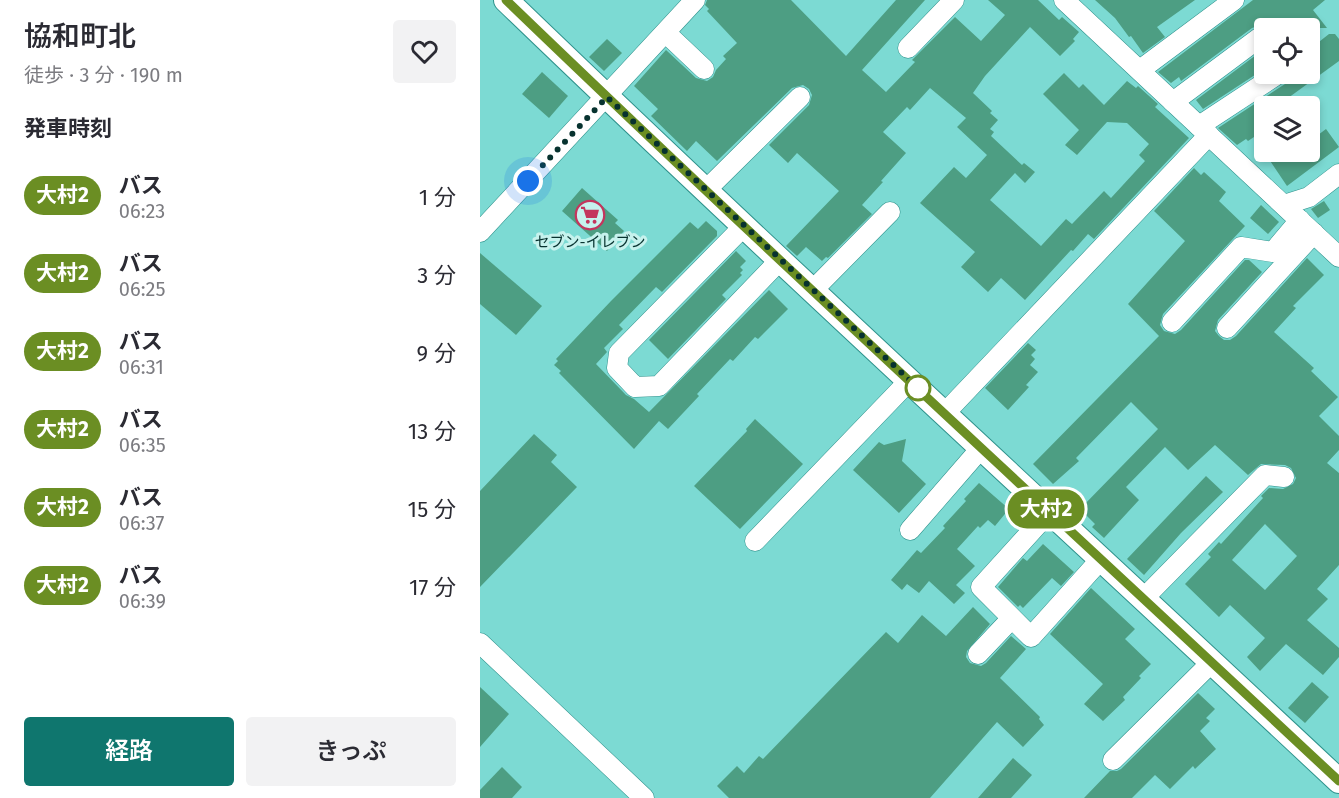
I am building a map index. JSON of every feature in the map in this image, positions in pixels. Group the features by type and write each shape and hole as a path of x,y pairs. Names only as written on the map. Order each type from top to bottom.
{"street":[{"path":"506,0 1049,512 1339,781"},
{"path":"480,232 695,0"},
{"path":"908,48 954,0"},
{"path":"1064,0 1284,206 1337,251"},
{"path":"1140,70 1234,0"},
{"path":"666,33 704,69"},
{"path":"1173,102 1254,42"},
{"path":"945,413 1204,131 1265,84"},
{"path":"706,190 800,97"},
{"path":"1284,206 1308,197 1339,174"},
{"path":"813,290 890,212"},
{"path":"744,226 618,353 617,368 635,387 659,386 780,259"},
{"path":"1172,322 1241,248 1273,252 1307,227"},
{"path":"1227,328 1307,227"},
{"path":"755,541 909,380"},
{"path":"910,530 982,447"},
{"path":"1144,598 1265,475 1284,477"},
{"path":"1049,512 981,587 1011,619 1031,637 1101,559"},
{"path":"978,654 1011,619"},
{"path":"480,643 644,798"},
{"path":"1113,760 1212,662"}],"building":[{"path":"707,0 791,0 846,56 896,0 925,0 862,70 886,92 915,62 912,60 955,17 981,41 1005,15 988,0 1038,0 1059,20 1062,17 1079,32 1073,39 1075,41 1060,56 1030,27 985,76 973,93 998,120 990,129 994,132 991,136 1022,165 1024,163 1035,172 1025,183 1015,173 990,200 1041,246 1066,219 1072,224 1104,191 1111,198 1145,161 1139,155 1149,144 1127,123 1107,122 1077,155 1065,145 1079,130 1043,94 1064,73 1079,88 1083,84 1104,105 1127,81 1136,88 1138,86 1158,104 1155,107 1189,138 1094,239 1088,234 1025,300 1001,278 988,292 961,267 975,252 920,203 954,167 966,178 987,155 957,127 966,118 930,88 910,110 907,107 883,132 906,153 862,205 872,214 828,258 822,261 806,247 797,256 786,246 839,191 797,153 788,163 769,145 809,105 812,95 809,89 803,85 792,88 717,161 696,141 687,151 651,116 658,109 634,86 666,50 696,78 707,81 713,77 726,59 723,56 737,43 707,11 709,9 705,5"},
{"path":"1095,0 1195,0 1157,27 1165,37 1143,53 1115,18"},
{"path":"1253,0 1325,0 1313,10 1319,18 1254,18 1254,27 1181,81 1179,77 1171,83 1158,72"},
{"path":"1320,19 1327,28 1320,28"},
{"path":"1329,34 1335,34 1339,39 1339,61 1320,75 1320,41"},
{"path":"607,39 622,53 604,71 589,57"},
{"path":"1254,56 1254,76 1203,109 1196,100"},
{"path":"542,72 568,96 549,118 522,94"},
{"path":"1285,84 1307,84 1291,96 1267,96"},
{"path":"1254,104 1254,137 1248,141 1246,139 1237,145 1218,128"},
{"path":"1326,129 1339,147 1320,161 1320,134"},
{"path":"1271,162 1319,162 1287,186"},
{"path":"1194,168 1201,175 1204,172 1226,192 1219,201 1245,226 1163,314 1160,325 1164,331 1175,334 1181,330 1245,260 1249,260 1262,272 1218,320 1215,331 1224,340 1230,340 1236,336 1307,258 1324,275 1293,306 1296,308 1274,332 1314,368 1311,371 1338,397 1319,416 1339,436 1339,450 1327,463 1339,473 1339,565 1317,589 1328,599 1307,620 1339,648 1339,657 1323,675 1286,644 1260,671 1247,657 1265,638 1230,605 1219,617 1185,584 1211,557 1208,554 1219,542 1221,544 1263,498 1261,496 1269,488 1283,489 1293,484 1296,478 1291,468 1285,465 1261,464 1248,475 1215,445 1188,470 1165,447 1126,487 1139,500 1104,538 1092,527 1095,524 1080,509 1158,429 1131,402 1076,458 1079,461 1053,484 1033,464 1159,336 1128,304 1185,241 1154,211","holes":["1265,524 1297,556 1265,590 1232,560"]},
{"name":"セブン-イレブン","path":"582,188 618,220 615,223 624,231 607,251 562,211"},
{"path":"1324,201 1330,210 1318,218 1311,209"},
{"path":"1261,205 1279,222 1268,234 1250,218"},
{"path":"706,221 717,231 717,236 662,292 656,287 619,325 623,329 604,348 607,352 596,364 626,395 649,412 769,290 788,309 758,339 755,337 733,361 730,359 668,429 659,421 634,449 559,373 561,371 554,365 558,361 556,359 611,301 690,222 698,229"},
{"path":"736,251 746,261 740,267 743,270 740,273 742,275 722,295 726,299 668,359 649,340"},
{"path":"480,253 542,306 516,335 480,304"},
{"path":"1028,343 1036,350 1031,355 1035,359 1030,365 1038,372 1026,385 1029,387 1008,410 985,388"},
{"path":"755,419 803,464 740,529 694,486 747,431 746,429"},
{"path":"534,434 557,455 551,462 577,487 480,587 480,491"},
{"path":"906,439 902,461 926,484 899,513 853,470 879,442 884,445"},
{"path":"1206,476 1223,492 1181,533 1144,575 1127,559"},
{"path":"979,483 1009,509 995,526 988,520 980,528 978,526 957,549 975,566 956,585 965,593 954,604 929,581 919,593 907,584 902,590 891,580 917,550 921,553 945,528 943,526"},
{"path":"1043,544 1074,572 1061,586 1052,578 1023,608 1020,605 1018,607 998,587 1023,558 1027,561"},
{"path":"1091,588 1135,629 1125,639 1151,664 1123,697 1125,700 1103,721 1084,704 1103,684 1050,634"},
{"path":"973,607 990,624 967,651 966,657 970,663 981,666 986,663 1011,636 1026,649 1000,678 1040,717 1044,725 1023,747 997,722 930,798 729,798 717,786 737,766 744,773 759,756 763,759 886,632 898,643 922,615 946,636"},
{"path":"1312,682 1329,697 1305,723 1288,708"},
{"path":"480,687 509,714 480,747"},
{"path":"1198,693 1215,709 1206,718 1210,721 1200,731 1216,749 1195,769 1193,766 1170,789 1155,775 1132,798 1084,798 1110,771 1121,769"},
{"path":"1013,758 1032,775 1011,798 978,798"},
{"path":"502,767 522,787 512,798 480,798 480,790"}],"bus line":[{"name":"大村2","path":"506,0 1049,512 1339,781"}],"place":[{"name":"セブン-イレブン","path":"590,215"}],"route":[{"path":"528,181 607,97 918,388"}]}
